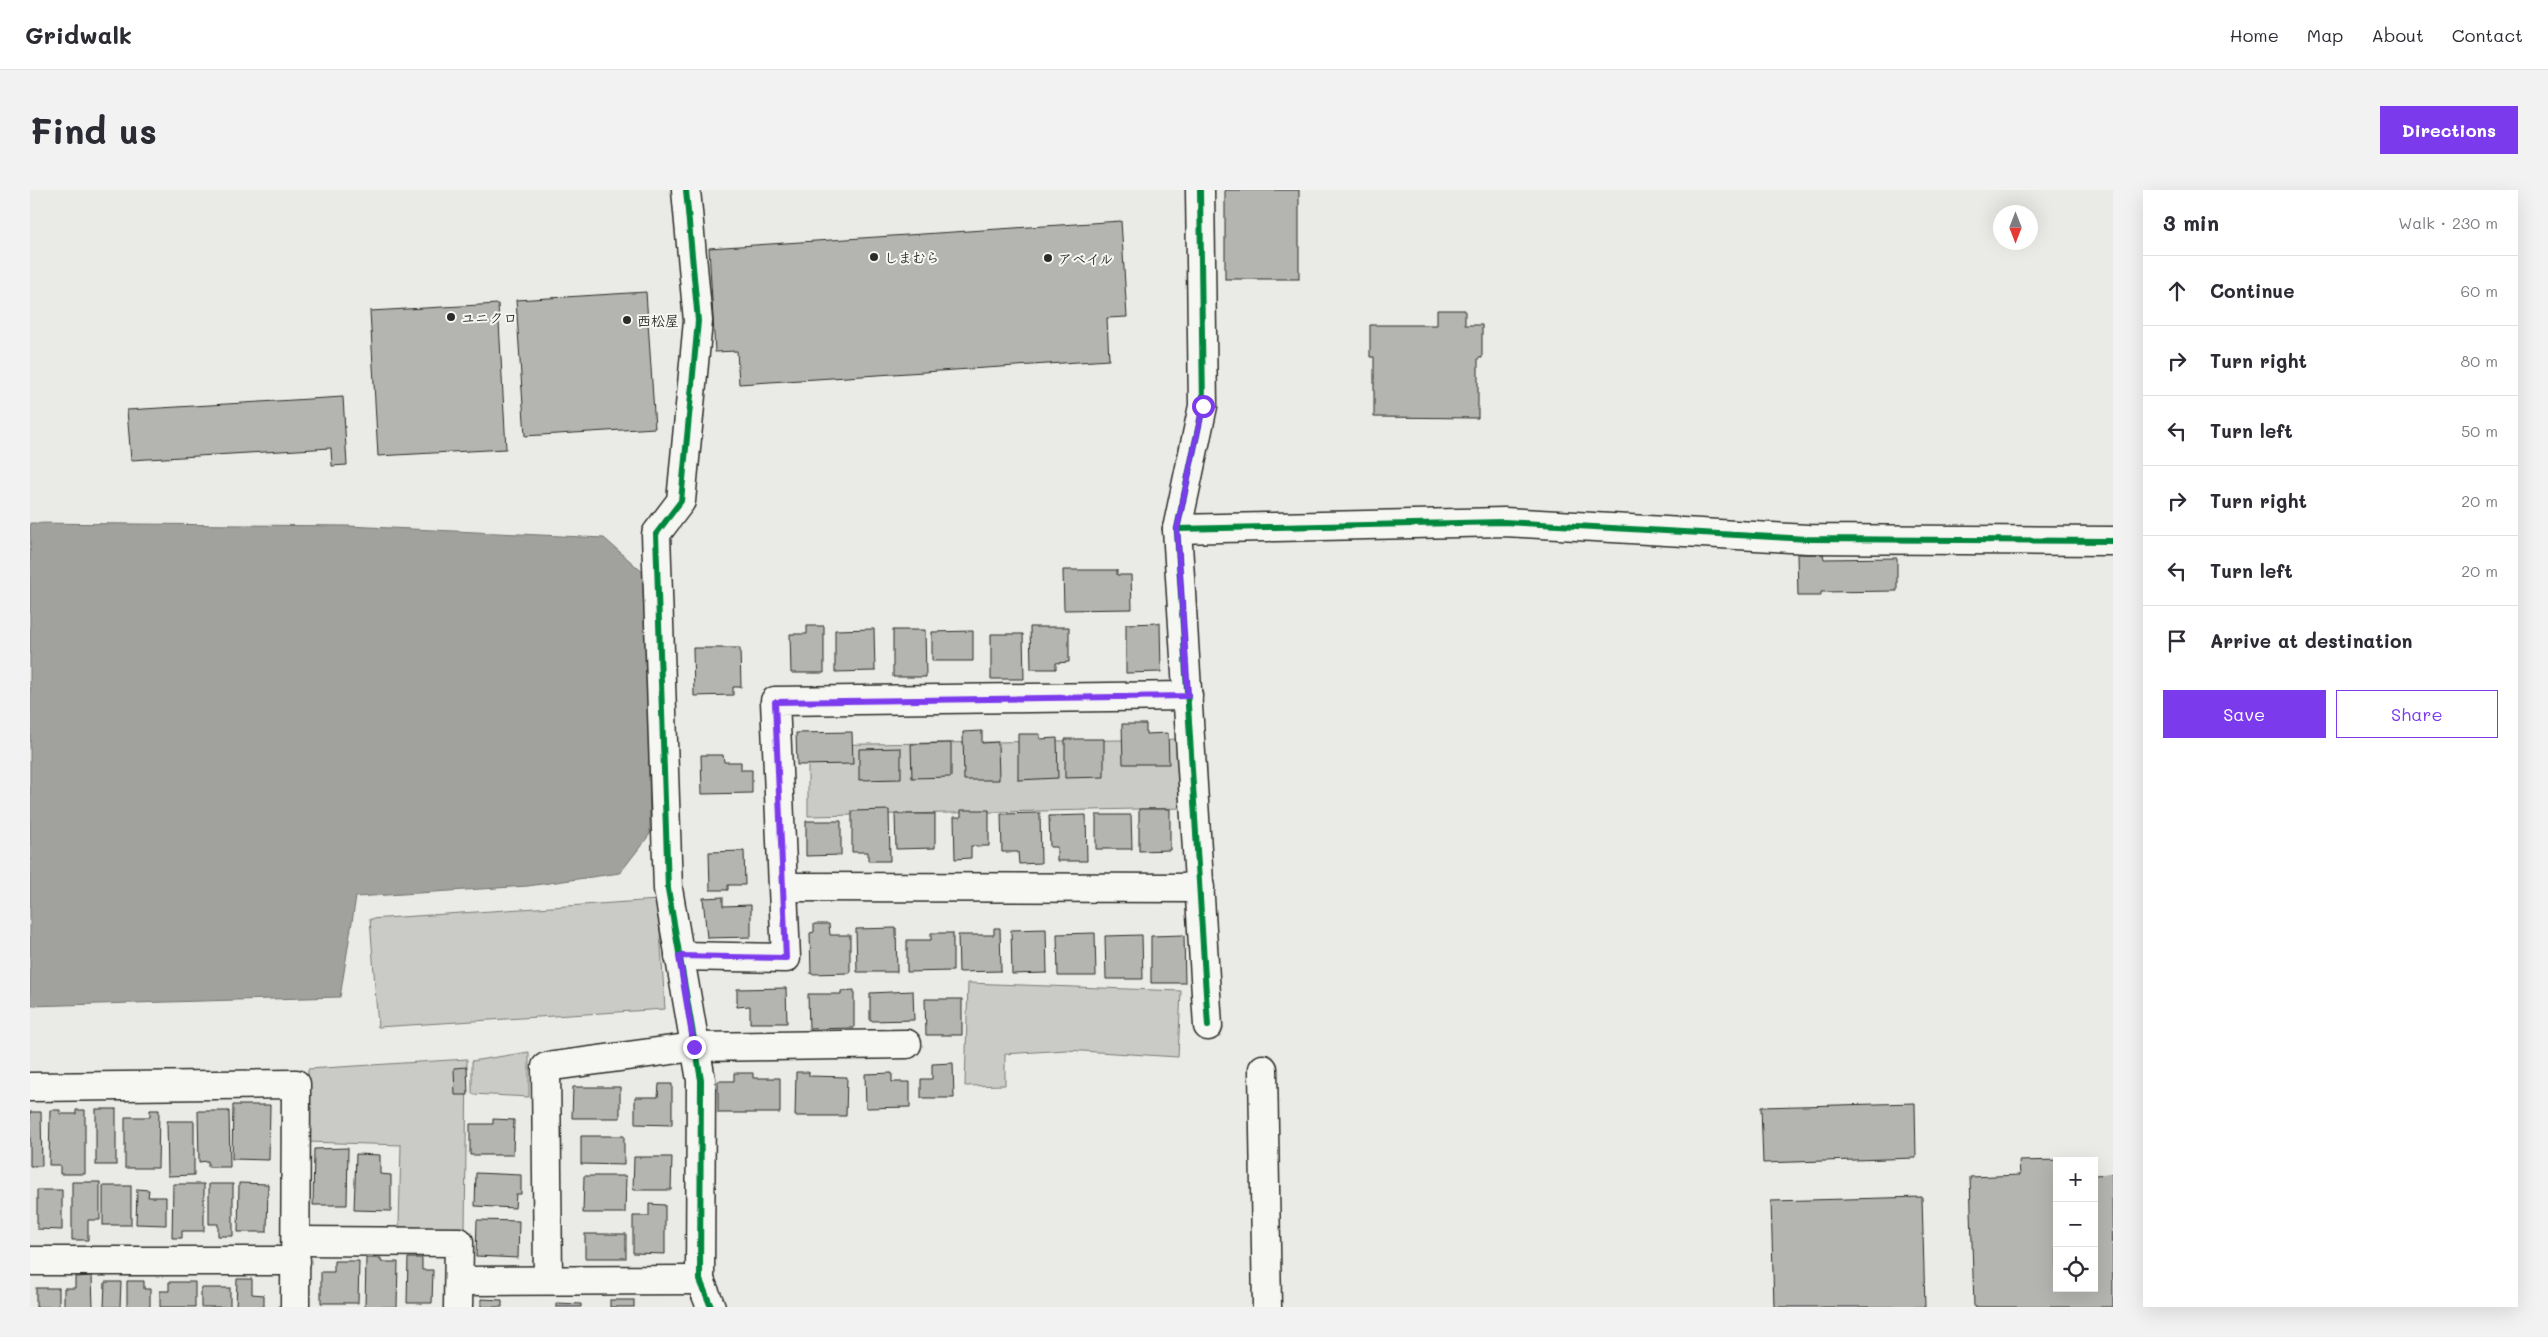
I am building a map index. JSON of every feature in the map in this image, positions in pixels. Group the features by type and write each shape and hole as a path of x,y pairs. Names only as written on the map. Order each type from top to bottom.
{"street":[{"path":"686,190 698,321 681,501 656,534 668,889 701,1080 700,1280 710,1307"},
{"path":"1200,190 1203,406 1177,529 1208,1026"},
{"path":"1177,529 1504,522 1808,539 2113,541"},
{"path":"679,956 786,958 775,702 1188,696"},
{"path":"784,887 1200,888"},
{"path":"548,1280 546,1067 694,1047 907,1044"},
{"path":"1263,1070 1267,1307"},
{"path":"30,1087 296,1084 295,1307"},
{"path":"30,1261 296,1251 459,1242 459,1294 548,1280 700,1280"}],"shaded area":[{"path":"30,523 348,526 604,538 646,575 650,834 620,873 528,886 356,897 340,997 30,1006"},
{"path":"1184,739 1184,808 808,816 808,745"},
{"path":"658,900 665,1009 378,1027 370,919"},
{"path":"968,983 1181,991 1178,1057 1066,1050 1005,1054 1005,1085 965,1086"},
{"path":"529,1052 529,1097 472,1094 472,1061"},
{"path":"467,1059 465,1232 399,1227 401,1145 307,1142 308,1069"}],"building":[{"path":"1225,190 1299,190 1299,279 1225,279"},
{"path":"1121,221 1127,317 1107,318 1109,360 739,384 737,351 715,352 709,248"},
{"path":"646,292 655,428 525,436 516,300"},
{"path":"498,304 506,449 378,456 370,311"},
{"path":"1437,310 1465,310 1465,325 1482,325 1482,358 1478,358 1478,418 1374,417 1374,357 1370,357 1370,325 1437,325"},
{"path":"343,397 347,465 332,466 331,448 131,460 127,410"},
{"path":"1797,554 1823,554 1824,559 1897,558 1897,591 1821,592 1821,596 1798,596"},
{"path":"1063,570 1117,570 1117,575 1131,575 1132,609 1064,610"},
{"path":"1160,623 1161,672 1126,673 1126,624"},
{"path":"807,626 824,626 824,673 791,673 790,634 807,634"},
{"path":"1030,627 1069,627 1069,662 1056,663 1056,669 1031,669"},
{"path":"874,629 875,671 835,672 835,630"},
{"path":"893,630 925,630 926,677 893,677"},
{"path":"973,631 973,661 932,661 932,632"},
{"path":"991,634 1023,634 1024,679 991,679"},
{"path":"693,648 740,648 741,687 733,687 733,695 694,696"},
{"path":"1122,724 1146,724 1146,734 1168,733 1169,764 1123,764"},
{"path":"982,731 982,743 998,742 999,780 964,780 963,732"},
{"path":"852,732 853,764 797,765 796,733"},
{"path":"1018,734 1040,734 1040,739 1057,738 1058,778 1018,780"},
{"path":"1065,739 1104,739 1104,777 1065,778"},
{"path":"951,743 951,777 912,778 911,744"},
{"path":"901,748 901,779 859,780 859,749"},
{"path":"701,755 723,755 724,762 741,762 741,770 752,770 752,793 702,794"},
{"path":"1139,809 1170,809 1170,850 1139,851"},
{"path":"889,810 890,861 868,861 868,852 852,852 852,811"},
{"path":"961,810 989,810 989,846 971,846 971,858 955,859 954,817 961,817"},
{"path":"1040,813 1041,863 1019,864 1018,852 1002,852 1001,814"},
{"path":"895,814 935,814 935,848 896,849"},
{"path":"1086,815 1087,861 1057,861 1057,847 1050,847 1049,816"},
{"path":"1096,815 1131,815 1132,849 1096,849"},
{"path":"806,821 841,821 841,855 806,856"},
{"path":"744,851 745,885 728,885 728,890 710,890 709,852"},
{"path":"723,897 723,906 751,905 751,937 707,938 703,898"},
{"path":"814,924 829,924 830,935 850,935 850,973 811,974 810,933 814,932"},
{"path":"896,928 897,972 857,972 856,929"},
{"path":"994,928 1000,928 1001,971 959,972 958,935 994,935"},
{"path":"1046,929 1047,973 1012,974 1011,930"},
{"path":"931,933 953,933 953,971 907,972 907,940 931,940"},
{"path":"1095,933 1096,976 1058,976 1057,934"},
{"path":"1142,935 1143,979 1106,979 1105,936"},
{"path":"1184,935 1185,983 1151,983 1151,936"},
{"path":"786,988 787,1023 750,1023 750,1006 737,1007 737,989"},
{"path":"854,990 854,1028 809,1029 808,994 841,994 841,991"},
{"path":"913,991 914,1020 870,1021 870,993"},
{"path":"925,999 962,999 962,1035 926,1035"},
{"path":"953,1063 954,1098 921,1098 921,1079 932,1079 932,1064"},
{"path":"467,1067 468,1095 455,1095 454,1068"},
{"path":"796,1072 809,1072 809,1076 847,1077 846,1116 795,1116"},
{"path":"734,1073 753,1073 753,1078 780,1078 780,1113 718,1113 718,1081 734,1081"},
{"path":"892,1073 892,1082 910,1082 910,1107 866,1108 865,1074"},
{"path":"659,1084 672,1084 672,1125 635,1124 635,1097 658,1097"},
{"path":"573,1087 620,1087 620,1118 572,1118"},
{"path":"1915,1103 1916,1158 1763,1163 1761,1107"},
{"path":"233,1105 270,1105 269,1160 232,1159"},
{"path":"96,1109 116,1109 116,1165 96,1165"},
{"path":"50,1110 60,1110 60,1114 76,1114 76,1110 85,1110 85,1174 60,1174 60,1165 49,1165"},
{"path":"150,1110 159,1110 158,1168 125,1168 125,1117 150,1117"},
{"path":"198,1111 229,1111 230,1167 208,1167 208,1161 199,1162"},
{"path":"30,1112 41,1112 42,1166 30,1166"},
{"path":"493,1119 514,1120 513,1155 470,1155 470,1124 493,1124"},
{"path":"167,1121 194,1121 194,1175 168,1176"},
{"path":"581,1136 624,1136 624,1165 581,1164"},
{"path":"348,1148 347,1205 313,1205 314,1149"},
{"path":"356,1154 380,1155 380,1174 391,1175 391,1211 354,1210"},
{"path":"634,1157 672,1157 671,1190 633,1190"},
{"path":"2053,1160 2053,1292 2098,1292 2098,1175 2112,1174 2113,1307 1974,1307 1970,1177 2020,1175 2019,1161"},
{"path":"476,1173 521,1175 521,1194 516,1194 515,1208 475,1206"},
{"path":"584,1176 626,1176 625,1213 583,1213"},
{"path":"72,1182 100,1182 100,1220 88,1220 88,1240 72,1240"},
{"path":"239,1183 268,1184 267,1232 238,1232"},
{"path":"173,1184 204,1184 204,1231 182,1231 182,1238 172,1238"},
{"path":"209,1184 233,1184 233,1236 218,1236 218,1224 209,1224"},
{"path":"103,1186 131,1186 131,1225 103,1225"},
{"path":"137,1189 149,1190 148,1197 166,1197 166,1225 136,1224"},
{"path":"37,1190 62,1190 62,1230 37,1229"},
{"path":"1922,1197 1925,1307 1774,1307 1771,1201"},
{"path":"649,1204 665,1205 665,1254 633,1253 633,1216 649,1216"},
{"path":"477,1220 519,1221 518,1258 476,1256"},
{"path":"585,1234 626,1234 626,1258 585,1258"},
{"path":"366,1258 381,1258 381,1262 398,1262 397,1307 365,1307"},
{"path":"408,1258 422,1258 422,1270 433,1270 432,1303 407,1303"},
{"path":"334,1261 359,1261 358,1303 321,1303 321,1272 334,1272"},
{"path":"92,1276 93,1307 64,1307 64,1288 75,1288 75,1277"},
{"path":"237,1279 252,1279 252,1294 264,1295 264,1307 236,1307"},
{"path":"127,1281 144,1281 144,1289 150,1289 150,1307 127,1307"},
{"path":"105,1282 121,1282 120,1307 104,1307"},
{"path":"169,1282 195,1282 195,1307 160,1307 160,1291 169,1291"},
{"path":"36,1288 59,1288 59,1307 36,1307"},
{"path":"201,1288 230,1288 230,1307 201,1307"},
{"path":"481,1299 502,1300 502,1307 481,1307"},
{"path":"610,1300 634,1300 634,1307 610,1307"},
{"path":"556,1303 581,1304 581,1307 556,1307"}],"cycle path":[{"path":"686,190 698,321 681,501 656,534 668,889 701,1080 700,1280 711,1307"},
{"path":"1200,190 1203,406 1177,529 1208,1026"},
{"path":"1177,529 1504,522 1808,539 2113,541"}],"place":[{"name":"しまむら","path":"874,257"},
{"name":"アベイル","path":"1048,258"},
{"name":"ユニクロ","path":"451,317"},
{"name":"西松屋","path":"627,320"}],"route":[{"path":"694,1047 679,956 786,958 775,702 1188,696 1177,529 1203,406"}]}
